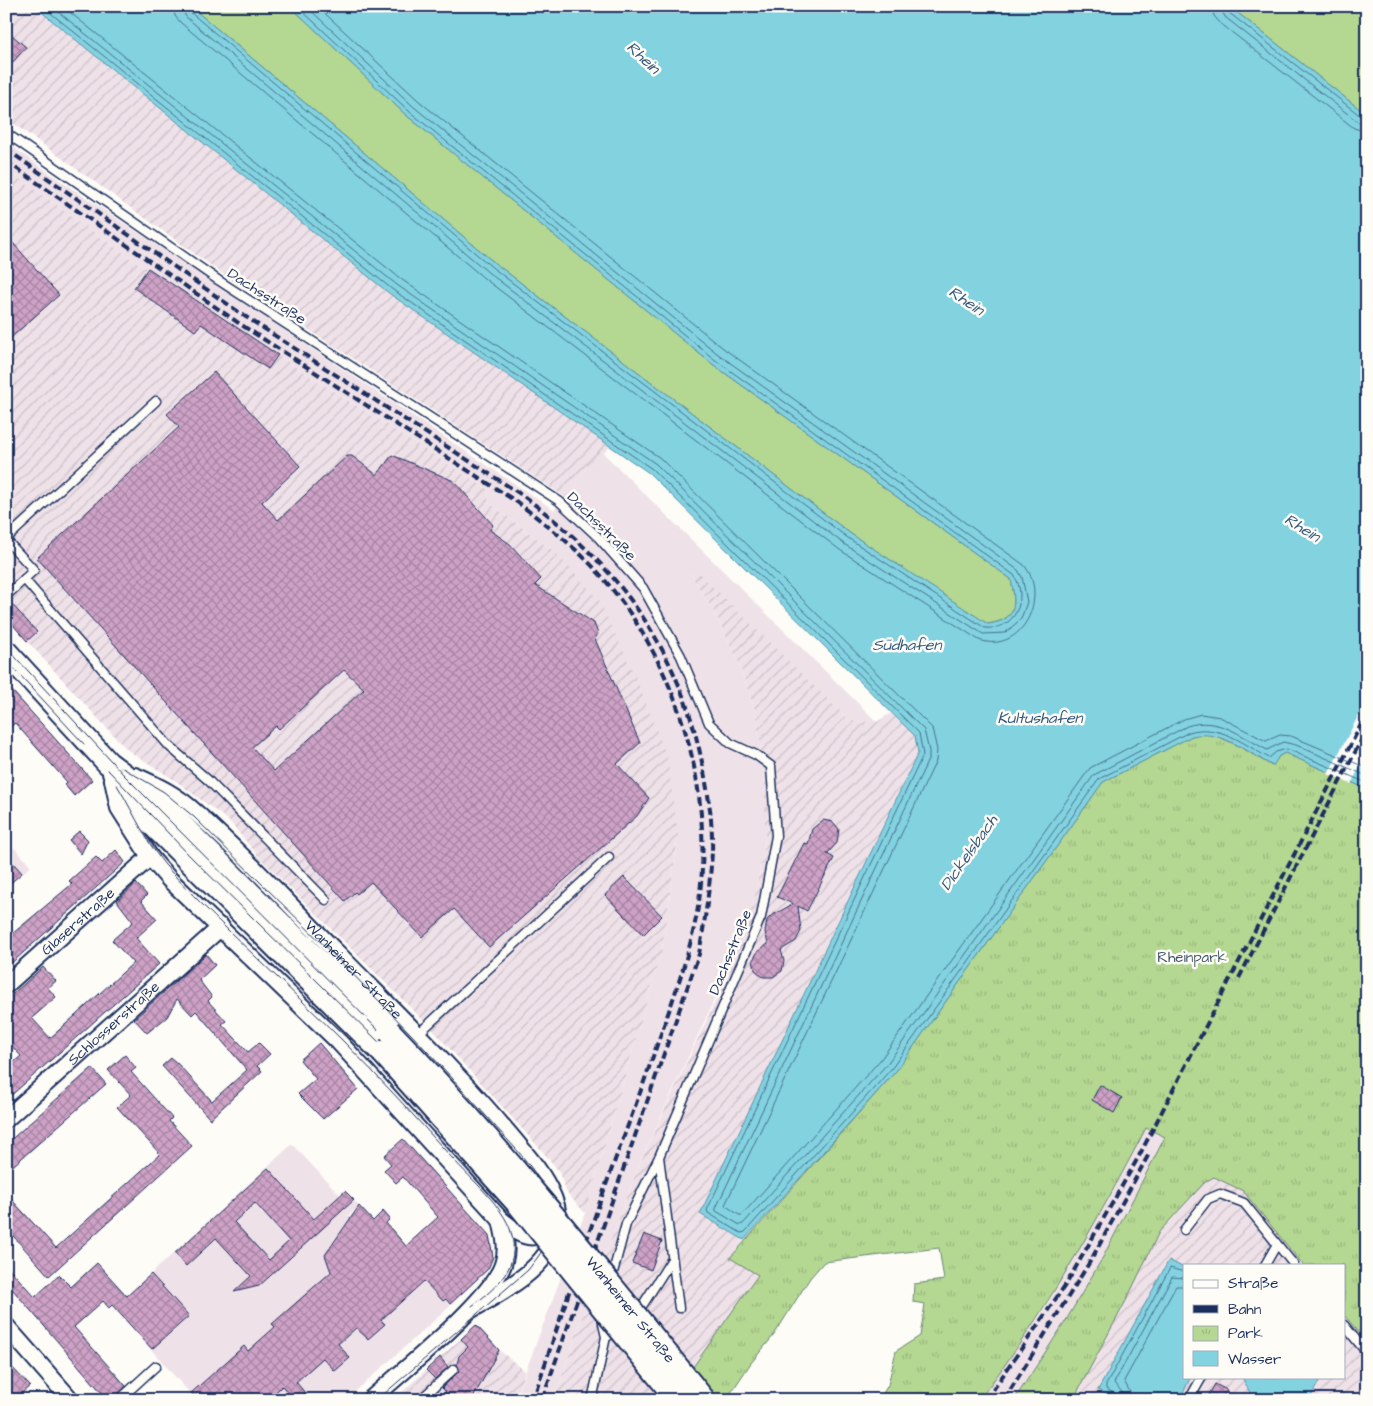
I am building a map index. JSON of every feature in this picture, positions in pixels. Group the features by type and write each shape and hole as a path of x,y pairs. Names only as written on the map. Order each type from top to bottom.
{"street":[{"name":"Wanheimer Straße","path":"6,652 108,763 152,796 431,1074 536,1192 704,1400"},
{"name":"Wanheimer Straße","path":"108,763 163,788 196,812 460,1079 532,1163 547,1186 558,1217 546,1232 533,1237 520,1235 501,1220 339,1042 169,879 150,857 120,808 108,763"},
{"name":"Wanheimer Straße","path":"108,763 134,806 382,1052 520,1206 678,1400"},
{"name":"Glaserstraße","path":"6,985 150,857"},
{"name":"Schlosserstraße","path":"6,1119 221,927"},
{"path":"470,1310 503,1292 540,1261 555,1238 558,1217"},
{"path":"370,1400 470,1310 493,1284 504,1263 506,1245 501,1220"},
{"path":"6,1326 71,1400"}],"lane":[{"name":"Dachsstraße","path":"6,133 218,280 559,501 599,538 643,588 681,656 709,723 730,743 756,755 771,766 776,836 761,917 659,1157"},
{"path":"6,596 34,570 6,540 156,401"},
{"path":"24,580 169,746 208,780 326,900"},
{"path":"417,1035 609,857"},
{"path":"659,1157 679,1308"},
{"path":"592,1400 606,1337 603,1324 626,1224 659,1157"},
{"path":"1184,1230 1208,1199 1220,1194 1244,1204 1293,1264"},
{"path":"1266,1264 1277,1244"},
{"path":"606,1337 620,1331 642,1308 672,1259"},
{"path":"1346,1327 1367,1353"},
{"path":"119,1400 156,1366"},
{"path":"420,1400 454,1369"},
{"path":"1189,1400 1201,1378"}],"shaded area":[{"path":"6,6 34,6 390,294 611,446 583,472 565,497 220,272 10,121 6,118"},
{"path":"6,142 61,181 554,510 583,472 603,453 877,722 850,721 695,570 691,575 716,615 738,661 756,713 765,786 765,838 756,891 741,941 639,1165 585,1309 554,1400 515,1400 585,1213 662,950 678,836 555,552 489,503 487,489 238,330 129,257 6,169"},
{"path":"6,169 129,257 238,330 487,489 489,503 555,552 599,600 635,676 667,757 678,836 662,950 585,1213 567,1193 558,1170 433,1030 259,857 229,821 176,781 129,751 6,618"},
{"path":"695,569 850,721 877,722 891,713 915,736 918,753 700,1214 744,1240 730,1258 758,1274 705,1354 693,1367 706,1384 695,1400 554,1400 585,1309 639,1165 720,991 741,941 756,891 765,838 765,786 756,713 738,661 716,615 691,575"},
{"path":"6,839 31,866 6,888"},
{"path":"1146,1128 1165,1137 1102,1259 1065,1322 1014,1400 979,1400 1045,1308 1116,1186"},
{"path":"292,1144 340,1195 345,1191 359,1206 349,1215 362,1230 330,1259 329,1274 349,1296 424,1229 440,1247 473,1217 491,1239 493,1250 491,1262 483,1274 448,1308 346,1400 196,1400 114,1308"},
{"path":"1214,1177 1243,1191 1302,1264 1183,1264 1183,1378 1346,1378 1346,1317 1367,1342 1367,1400 1073,1400 1128,1297 1159,1232 1205,1182"},
{"path":"476,1325 499,1350 525,1371 515,1400 393,1400"}],"green space":[{"path":"190,6 290,6 406,115 711,363 1011,579 1014,603 1010,615 1005,619 987,624 851,534 496,264"},
{"path":"1229,6 1367,6 1367,115"},
{"name":"Rheinpark","path":"1203,733 1221,738 1248,751 1272,766 1279,756 1285,753 1367,789 1367,1342 1346,1317 1346,1264 1302,1264 1243,1191 1214,1177 1205,1182 1159,1232 1128,1297 1073,1400 1014,1400 1065,1322 1102,1259 1165,1137 1146,1128 1068,1267 1026,1335 979,1400 879,1400 888,1385 896,1351 920,1336 925,1304 913,1302 914,1284 944,1280 939,1248 824,1262 810,1278 774,1335 751,1363 726,1400 719,1400 693,1367 758,1275 730,1258 896,1071 1103,782 1192,736"}],"water":[{"path":"34,6 190,6 496,264 851,534 988,624 998,622 1010,615 1014,603 1011,579 711,363 406,115 290,6 1229,6 1367,115 1367,789 1285,753 1279,756 1273,766 1234,743 1213,736 1202,735 1192,736 1103,782 896,1071 744,1240 700,1214 918,753 915,736 649,473 390,294"},
{"path":"1169,1260 1183,1267 1183,1378 1190,1378 1179,1400 1116,1400 1098,1390"},
{"path":"1242,1378 1320,1378 1312,1395 1305,1400 1257,1400 1251,1395"}],"pier":[{"path":"1367,699 1367,754 1351,784 1328,774"}],"building":[{"path":"6,30 26,47 6,70"},
{"path":"6,235 59,295 6,342"},
{"path":"148,268 278,355 268,369 201,324 195,331 134,288"},
{"path":"214,372 300,466 262,502 278,520 347,456 352,456 377,475 392,455 454,481 493,525 490,530 510,544 541,579 535,585 594,623 598,634 595,639 640,743 617,764 649,798 637,816 489,947 454,909 422,937 371,882 345,901 37,558 179,427 167,414","holes":["344,670 364,689 274,771 252,747 276,726 279,729"]},
{"path":"9,601 37,632 27,641 6,617 6,602"},
{"path":"6,684 92,780 74,796 64,784 67,782 15,723 6,731"},
{"path":"823,820 833,822 839,829 837,843 827,854 834,858 807,911 798,906 801,931 796,941 781,950 784,961 782,971 773,977 763,977 755,970 753,960 758,951 768,944 765,932 767,920 793,904 777,897 804,843 808,844 812,829"},
{"path":"79,831 88,840 81,854 69,840"},
{"path":"116,850 125,862 6,968 6,939 72,884 69,881 96,857 102,863"},
{"path":"6,855 22,873 6,887"},
{"path":"624,877 662,916 643,935 605,895"},
{"path":"136,883 147,895 141,901 157,919 136,938 159,964 6,1100 6,1069 21,1056 6,1040 6,1000 43,967 56,981 48,988 56,997 32,1018 50,1038 75,1016 133,963 112,940 133,922 117,901"},
{"path":"206,954 215,965 199,980 212,997 208,1001 226,1021 222,1024 248,1052 259,1043 270,1054 257,1066 262,1071 210,1119 162,1066 171,1058 212,1101 247,1070 196,1011 192,1015 177,999 167,1017 147,1033 134,1019"},
{"path":"319,1043 358,1089 323,1119 298,1094 316,1079 300,1060"},
{"path":"125,1055 136,1068 131,1072 172,1118 169,1121 192,1146 49,1276 6,1228 6,1205 12,1200 56,1248 160,1154 117,1107 131,1095 108,1070"},
{"path":"92,1068 106,1084 6,1172 6,1144"},
{"path":"1100,1085 1122,1098 1114,1113 1092,1100"},
{"path":"403,1139 489,1235 493,1257 488,1269 450,1304 446,1299 443,1301 424,1281 381,1320 385,1324 368,1339 356,1328 338,1344 350,1358 335,1371 323,1358 296,1382 311,1400 294,1400 282,1386 268,1400 197,1400 191,1393 244,1346 248,1351 275,1327 272,1324 331,1272 325,1255 359,1206 373,1221 383,1211 390,1219 386,1223 406,1246 438,1217 403,1177 396,1183 384,1170 391,1164 384,1156"},
{"path":"268,1168 314,1219 345,1191 354,1200 259,1286 234,1292 251,1276 216,1238 186,1266 175,1253","holes":["255,1203 289,1241 269,1260 234,1222"]},
{"path":"644,1234 662,1241 651,1270 632,1263"},
{"path":"97,1263 127,1296 151,1274 189,1316 152,1349 112,1305 109,1308 103,1301 74,1327 126,1386 114,1400 108,1400 13,1290 6,1297 6,1265 35,1297 59,1275 71,1287"},
{"path":"476,1325 499,1350 472,1400 437,1400 446,1392 442,1388 459,1371 457,1364 459,1356 468,1347 461,1339"},
{"path":"440,1357 448,1367 435,1379 426,1370"},
{"path":"6,1361 30,1386 15,1399 6,1389"},
{"path":"1215,1384 1227,1390 1221,1400 1206,1400"}],"tram line":[{"path":"6,647 124,775 426,1078 531,1195 696,1400"},
{"path":"6,660 84,744"},
{"path":"121,767 164,792 194,817 343,964 452,1078 517,1150 543,1186 552,1213 552,1229 538,1257 528,1270 377,1400"},
{"path":"108,770 191,857 384,1047 524,1202 685,1400"},
{"path":"117,785 149,843 164,864 214,917 357,1055 502,1213 511,1232 513,1244 513,1256 510,1266 498,1283 472,1306"}],"railway":[{"path":"6,149 246,317 522,495 556,521 614,579 638,610 659,644 677,681 691,720 702,762 711,818 711,865 699,954 542,1400"},
{"path":"6,161 240,324 517,502 568,543 596,570 624,604 648,642 668,682 683,724 694,768 701,812 702,857 696,919 677,988 594,1220 533,1400"},
{"path":"986,1400 1068,1281 1139,1156 1367,713"},
{"path":"1239,978 1367,729"},
{"path":"1004,1400 1091,1260 1150,1152"}],"water label":[{"name":"Rhein","path":"644,57"},
{"name":"Rhein","path":"967,300"},
{"name":"Rhein","path":"1303,527"},
{"name":"Südhafen","path":"907,644"},
{"name":"Kultushafen","path":"1040,717"},
{"name":"Dickelsbach","path":"968,852"}]}
